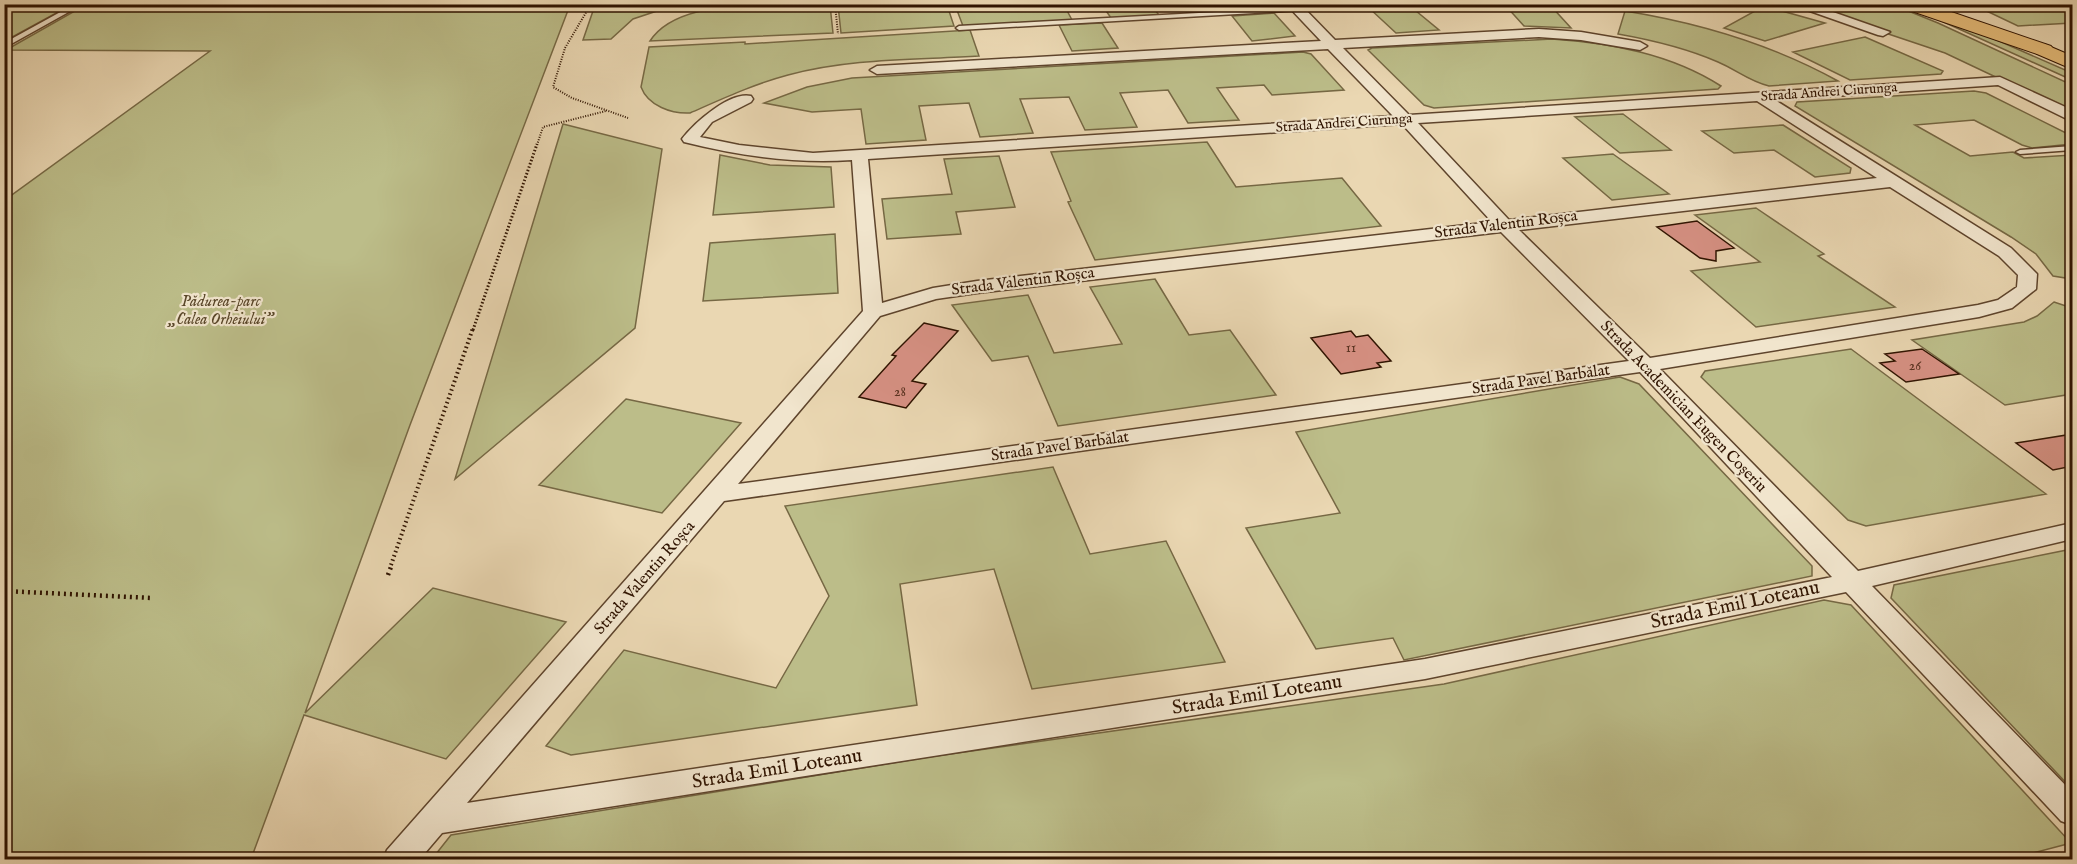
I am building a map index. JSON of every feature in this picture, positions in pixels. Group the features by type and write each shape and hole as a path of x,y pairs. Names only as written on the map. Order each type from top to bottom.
{"main road":[{"path":"1909,4 2044,50"},
{"path":"1941,4 2073,63"},
{"path":"1964,4 2044,50"}],"street":[{"path":"1796,4 1883,32"},
{"name":"Strada Academician Eugen Coșeriu","path":"1295,7 1405,119 1504,225 1645,365 1850,582 2073,812"},
{"path":"877,70 1539,33 1593,38 1640,46"},
{"name":"Strada Andrei Ciurunga","path":"746,99 707,119 690,139 813,158 2000,81 2073,116"},
{"name":"Strada Pavel Barbălat","path":"717,494 1645,365 1979,311 2005,304 2026,289 2028,274 2005,252 1760,97"},
{"path":"860,155 873,312"},
{"name":"Strada Valentin Roșca","path":"399,860 873,312 933,294 977,287 1895,181"},
{"name":"Strada Emil Loteanu","path":"435,821 1425,669 1850,582 2073,531"}],"lane":[{"path":"4,46 80,4"},
{"path":"959,28 1295,7 1408,4"},
{"path":"2020,152 2073,148"}],"path":[{"path":"591,4 566,48 553,87 572,99 628,118"},
{"path":"835,4 838,34"},
{"path":"388,575 543,127 606,111"},
{"path":"4,591 152,598"}],"green space":[{"path":"5,4 71,4 71,5 5,41"},
{"name":"Pădurea-parc „Calea Orheiului”","path":"87,4 570,5 410,425 305,713 433,588 566,622 446,759 304,715 251,859 5,859 5,200 210,51 6,50"},
{"path":"595,4 675,5 633,19 611,39 583,40"},
{"path":"1891,4 1938,23 2072,85 2072,113 1945,53 1802,5"},
{"path":"755,5 830,5 833,33 650,41 670,22 683,16 713,9"},
{"path":"838,5 947,5 954,26 841,33"},
{"path":"955,5 1064,5 1072,20 963,26"},
{"path":"1102,5 1151,5 1159,15 1111,18"},
{"path":"1181,5 1266,5 1270,9 1188,14"},
{"path":"1505,5 1550,5 1571,28 1524,26"},
{"path":"1974,5 2072,5 2072,23 2018,26"},
{"path":"1410,6 1439,30 1396,33 1369,8"},
{"path":"1764,6 1825,23 1765,41 1724,28"},
{"path":"1917,10 1974,30 2072,73 2072,80"},
{"path":"1625,11 1680,22 1734,37 1787,56 1838,81 1769,86 1762,84 1694,53 1618,34"},
{"path":"1274,13 1295,36 1252,41 1232,16"},
{"path":"1102,23 1118,48 1072,51 1059,25"},
{"path":"970,30 979,56 883,61 811,69 738,92 690,113 668,110 655,104 644,94 641,87 649,47 745,42 745,44"},
{"path":"1865,37 1943,71 1941,74 1850,80 1793,52"},
{"path":"1552,39 1640,52 1682,66 1721,86 1718,89 1434,108 1424,105 1368,50 1372,48"},
{"path":"1303,52 1311,54 1344,90 1272,95 1264,85 1217,88 1239,120 1188,123 1168,90 1120,93 1137,127 1085,130 1069,97 1020,99 1033,133 980,137 969,103 919,106 926,140 866,144 861,109 812,112 764,103 807,87 852,78"},
{"path":"1974,91 1986,93 2072,136 2072,144 2032,148 1974,120 1915,125 1970,156 2013,152 2024,158 2072,155 2072,279 2053,276 2036,254 2011,237 1795,106 1797,102"},
{"path":"1623,114 1671,150 1620,153 1575,117"},
{"path":"563,124 662,149 635,328 455,479"},
{"path":"1783,125 1851,168 1850,173 1815,177 1774,150 1734,153 1702,131"},
{"path":"1207,142 1236,187 1342,178 1381,226 1095,260 1068,202 1071,201 1051,152"},
{"path":"1613,154 1669,194 1612,200 1563,158"},
{"path":"720,155 770,165 831,167 834,207 713,215"},
{"path":"999,156 1015,207 956,212 961,234 887,239 882,199 952,194 944,159"},
{"path":"1756,208 1824,254 1818,256 1895,307 1756,327 1691,271 1760,262 1695,215"},
{"path":"835,234 838,293 703,301 710,243"},
{"path":"1155,279 1189,335 1230,330 1276,395 1058,426 1028,356 992,361 952,305 1028,295 1054,353 1122,344 1090,287"},
{"path":"2054,302 2072,308 2072,394 2005,405 1912,340 2024,322 2037,316"},
{"path":"1851,349 2046,494 1866,526 1848,520 1701,377 1705,371"},
{"path":"1620,377 1639,384 1812,566 1812,576 1404,660 1393,638 1316,649 1246,528 1340,513 1296,432"},
{"path":"626,399 741,423 662,513 539,485"},
{"path":"1053,467 1090,554 1166,541 1225,662 1032,689 994,569 900,584 917,705 571,755 546,746 624,650 776,688 829,596 785,506"},
{"path":"2072,549 2072,789 1891,598 1894,585"},
{"path":"1824,600 1851,605 2071,843 2006,860 432,859 451,835 929,757 1444,684"}],"building":[{"path":"1697,221 1734,248 1716,251 1716,261 1700,258 1657,227"},
{"path":"924,323 958,331 912,381 926,384 906,408 859,397 896,356 892,355"},
{"path":"1351,331 1356,337 1368,335 1391,361 1377,363 1381,367 1341,374 1311,338"},
{"path":"1922,349 1959,374 1906,382 1880,363 1895,361 1885,354"},
{"path":"2073,434 2073,466 2053,470 2016,443"}]}
